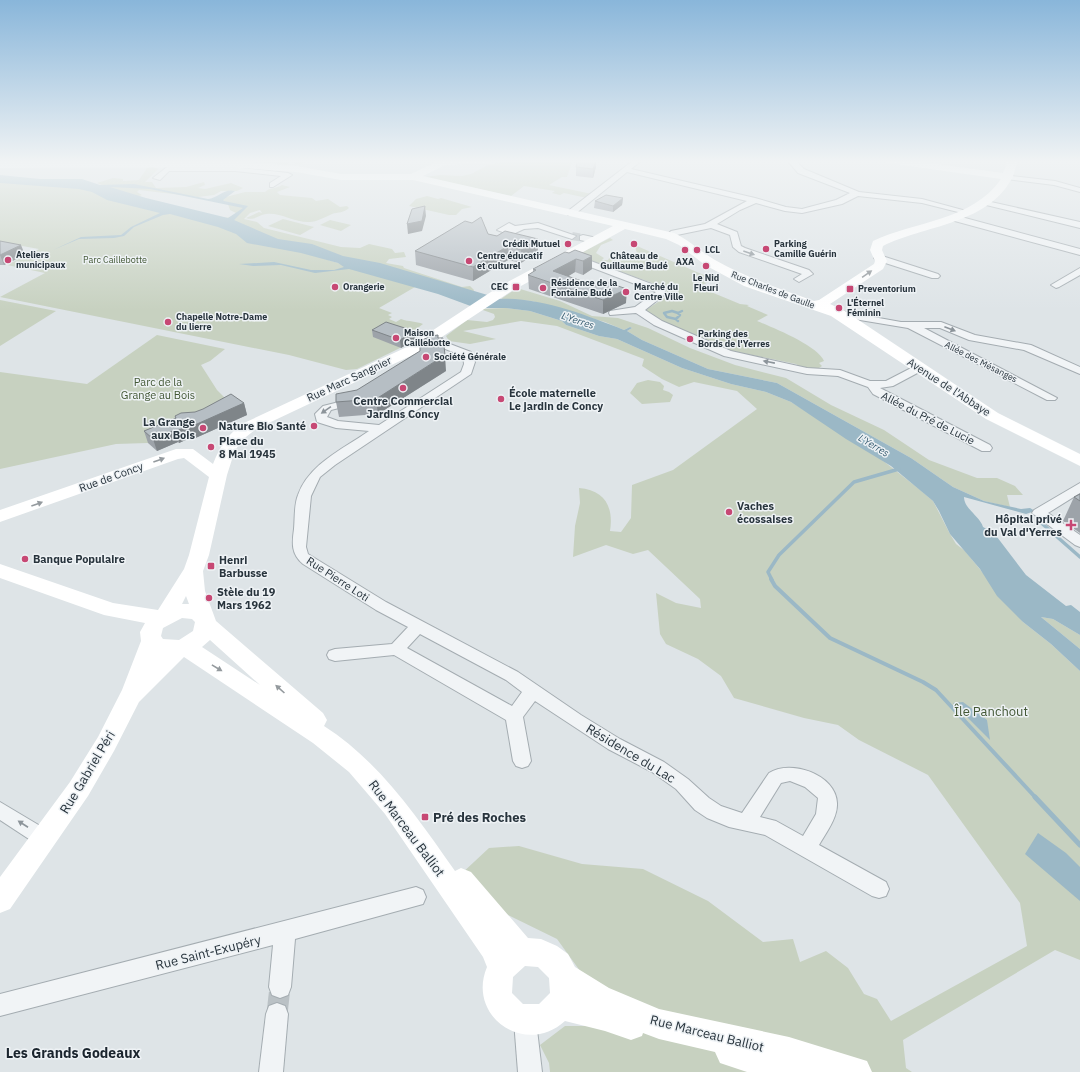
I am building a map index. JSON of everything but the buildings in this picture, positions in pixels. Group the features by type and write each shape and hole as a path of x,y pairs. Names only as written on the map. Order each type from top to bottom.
{"street":[{"name":"Rue Charles de Gaulle","path":"558,210 670,236 728,273 749,283 818,304 840,314"},
{"path":"571,213 575,210"},
{"path":"670,236 674,233 710,224 734,210"},
{"path":"794,210 806,210"},
{"path":"958,210 966,212"},
{"path":"818,304 879,266 881,261 876,247 882,241 899,233 954,218 970,210"},
{"path":"1018,210 1080,225"},
{"path":"954,218 1080,252"},
{"path":"516,228 535,224 559,230 572,236"},
{"path":"710,224 734,234 737,246 742,250 808,274 799,279"},
{"path":"566,255 589,239 624,225"},
{"path":"566,255 654,287 661,294 638,310 614,313"},
{"name":"Rue Marc Sangnier","path":"218,475 227,449 240,433 250,426 416,350 495,295 566,255"},
{"path":"879,258 935,276"},
{"path":"1056,285 1080,271"},
{"path":"609,278 620,275"},
{"path":"638,310 658,323 728,354 807,371 840,373 872,384 889,384 919,368"},
{"path":"840,314 912,326 932,324 941,325 973,338 1027,347 1080,371"},
{"name":"Avenue de l'Abbaye","path":"840,314 992,416 1080,461"},
{"name":"Allée des Mésanges","path":"912,326 1051,398"},
{"name":"Rue Pierre Loti","path":"416,350 451,347 461,350 470,358 469,366 465,374 379,429 331,462 310,482 304,496 299,547 302,556 308,562 381,606 512,676 575,720"},
{"name":"Allée du Pré de Lucie","path":"872,384 877,392 986,448"},
{"path":"366,394 355,401 326,408 321,414 321,419 336,424 379,429"},
{"name":"Rue de Concy","path":"0,516 176,454 188,453 218,475"},
{"path":"130,696 151,640 152,628 163,617 193,571 199,555 218,475"},
{"path":"1080,488 1039,513 1080,542"},
{"path":"0,571 111,610 163,617 182,611 197,612 205,620"},
{"path":"111,610 162,648 182,648 200,637 205,620 195,591 193,571"},
{"name":"Rue Marceau Balliot","path":"205,620 306,712 366,761 404,804 432,844 513,944 512,960"},
{"path":"396,649 419,626"},
{"name":"Rue Marceau Balliot","path":"182,648 321,736 358,765 394,806 493,947 512,960"},
{"name":"Rue Gabriel Péri","path":"0,900 79,790 106,744 130,696 182,648"},
{"path":"335,655 396,649 514,716"},
{"path":"522,761 514,716 533,690"},
{"name":"Résidence du Lac","path":"575,720 614,744 658,767 682,784 702,804 714,812 729,819 769,827 807,847 879,889"},
{"path":"746,823 775,778 783,774 800,777 823,789 829,802 827,810 807,847"},
{"path":"0,810 45,839"},
{"name":"Rue Saint-Exupéry","path":"0,1005 285,932 416,896"},
{"path":"280,987 285,932"},
{"path":"534,952 544,954 553,959 560,967 562,991 553,1012 545,1018 525,1021 515,1017 506,1010 500,1001 497,984 512,960 534,952"},
{"name":"Rue Marceau Balliot","path":"562,991 605,1016 656,1034 807,1072"},
{"name":"Rue Marceau Balliot","path":"562,991 599,999 659,1024 766,1047 856,1072"},
{"path":"271,1072 277,1014"},
{"path":"525,1021 530,1072"}],"green space":[{"name":"Parc Caillebotte","path":"0,210 162,210 219,226 415,287 379,308 392,313 388,315 392,317 389,319 396,322 401,319 423,324 415,330 423,334 398,349 357,369 346,370 289,355 0,297 45,273 7,265 39,249 0,242"},
{"path":"230,210 260,210 250,213 244,219 257,222 264,228 341,247 360,248 369,244 392,249 395,253 404,252 406,257 389,259 386,263 403,266 404,268 462,287 470,286 474,290 473,293 280,243 224,218 233,217 236,213"},
{"path":"260,210 347,210 332,214 314,222 303,222 271,214 252,219 246,218 259,212 262,213"},
{"path":"427,210 461,210 456,215"},
{"path":"283,219 314,227 300,235 268,226"},
{"path":"330,220 351,225 341,231 320,225"},
{"path":"610,238 613,240 601,245 596,253 604,258 602,260 608,260 612,254 622,257 637,253 635,247 637,246 706,276 704,277 710,281 699,287 740,304 749,305 747,306 768,315 757,321 795,338 813,349 824,361 819,363 822,366 819,368 801,367 796,364 728,350 654,318 646,310 664,298 667,292 664,287 575,256"},
{"path":"517,288 560,301 592,316 618,318 648,328 690,348 735,365 786,378 831,405 884,430 929,460 977,478 997,478 1015,486 1023,495 1007,495 1010,507 984,501 953,487 911,458 777,383 708,369 642,340 627,331 632,328 630,327 624,330 605,322 532,301 501,299"},
{"path":"0,300 56,311 0,346"},
{"name":"Île Panchout","path":"506,308 530,311 562,321 566,325 599,336 617,339 682,368 731,384 766,392 791,402 877,456 933,501 956,544 965,551 1023,622 1051,644 1080,671 1080,960 1055,950 903,1040 906,1068 912,1072 550,1072 549,1063 540,1045 565,1026 610,1026 588,982 557,939 498,910 460,875 489,848 519,846 582,864 643,869 708,901 763,942 793,939 800,962 826,951 848,968 864,994 877,999 891,1021 1027,946 1020,903 928,775 859,740 838,725 804,718 734,698 721,676 698,659 666,644 660,634 656,593 676,603 701,608 700,599 648,550 633,554 606,545 573,557 575,526 580,503 579,488 588,489 601,496 609,507 611,522 610,531 621,532 631,518 632,485 673,470 757,409 737,391 694,382 679,387 662,379 642,366 644,359 557,326 521,321 463,331 496,339 470,344 449,341 446,336 467,320 487,322 493,320 495,317 494,314 480,309"},
{"name":"Parc de la Grange au Bois","path":"157,335 225,349 210,361 201,365 217,390 225,398 148,443 116,444 0,469 0,372 87,384"},
{"path":"648,380 660,382 664,386 663,390 673,395 670,402 642,404 630,393 637,383"},
{"path":"1041,617 1053,619 1080,635 1080,649"}],"water":[{"name":"L'Yerres","path":"148,210 195,210 228,218 240,210 244,210 234,220 278,239 312,244 343,256 380,263 501,299 532,301 564,308 624,330 630,327 632,328 627,331 642,340 708,369 777,383 911,458 953,487 984,501 1021,509 1030,508 1035,511 1026,514 964,497 969,509 979,519 983,527 994,533 1026,575 1066,606 1071,605 1080,612 1080,635 1053,619 1041,617 1080,649 1080,671 1051,644 1023,622 997,596 980,569 950,534 933,501 891,466 846,439 791,402 766,392 731,384 682,368 617,339 599,336 566,325 562,321 530,311 506,308 476,308 438,294 349,269 315,273 281,265 253,266 239,264 274,262 311,270 334,270 344,267 338,263 301,253 247,243 236,234 218,227 170,214 163,215 134,227 124,236 114,238 79,239 53,250 81,237 121,235 131,227 160,213"},
{"path":"963,702 987,720 990,740 953,703"},
{"path":"1038,833 1066,853 1080,867 1080,901 1025,854"}],"waterway":[{"path":"676,319 667,317 664,313 672,311 678,313"},
{"path":"678,313 682,311"},
{"path":"676,319 680,315 678,313"},
{"path":"772,580 768,572 779,555 854,482 899,469"},
{"path":"1038,520 1080,557"},
{"path":"771,579 775,586 830,638 923,682 936,690 1036,798"},
{"path":"1035,797 1080,845"}],"tunnel":[{"path":"572,236 583,238"},
{"path":"277,1014 280,987"}],"place":[{"name":"Crédit Mutuel","path":"568,244"},
{"name":"Château de Guillaume Budé","path":"634,244"},
{"name":"Parking Camille Guérin","path":"766,249"},
{"name":"AXA","path":"685,250"},
{"name":"LCL","path":"697,250"},
{"name":"Ateliers municipaux","path":"8,260"},
{"name":"Centre éducatif et culturel","path":"469,261"},
{"name":"Le Nid Fleuri","path":"706,266"},
{"name":"Orangerie","path":"335,287"},
{"name":"CEC","path":"516,287"},
{"name":"Résidence de la Fontaine Budé","path":"543,288"},
{"name":"Preventorium","path":"850,289"},
{"name":"Marché du Centre Ville","path":"626,292"},
{"name":"L'Éternel Féminin","path":"839,308"},
{"name":"Chapelle Notre-Dame du lierre","path":"168,322"},
{"name":"Maison Caillebotte","path":"396,338"},
{"name":"Parking des Bords de l'Yerres","path":"690,339"},
{"name":"Société Générale","path":"426,357"},
{"name":"Centre Commercial Jardins Concy","path":"403,388"},
{"name":"École maternelle Le jardin de Concy","path":"501,399"},
{"name":"Nature Bio Santé","path":"314,426"},
{"name":"La Grange aux Bois","path":"203,428"},
{"name":"Place du 8 Mai 1945","path":"211,447"},
{"name":"Vaches écossaises","path":"729,512"},
{"name":"Hôpital privé du Val d'Yerres","path":"1071,525"},
{"name":"Banque Populaire","path":"25,559"},
{"name":"Henri Barbusse","path":"211,566"},
{"name":"Stèle du 19 Mars 1962","path":"209,598"},
{"name":"Pré des Roches","path":"425,817"}],"district":[{"name":"Les Grands Godeaux","path":"73,1053"}]}
